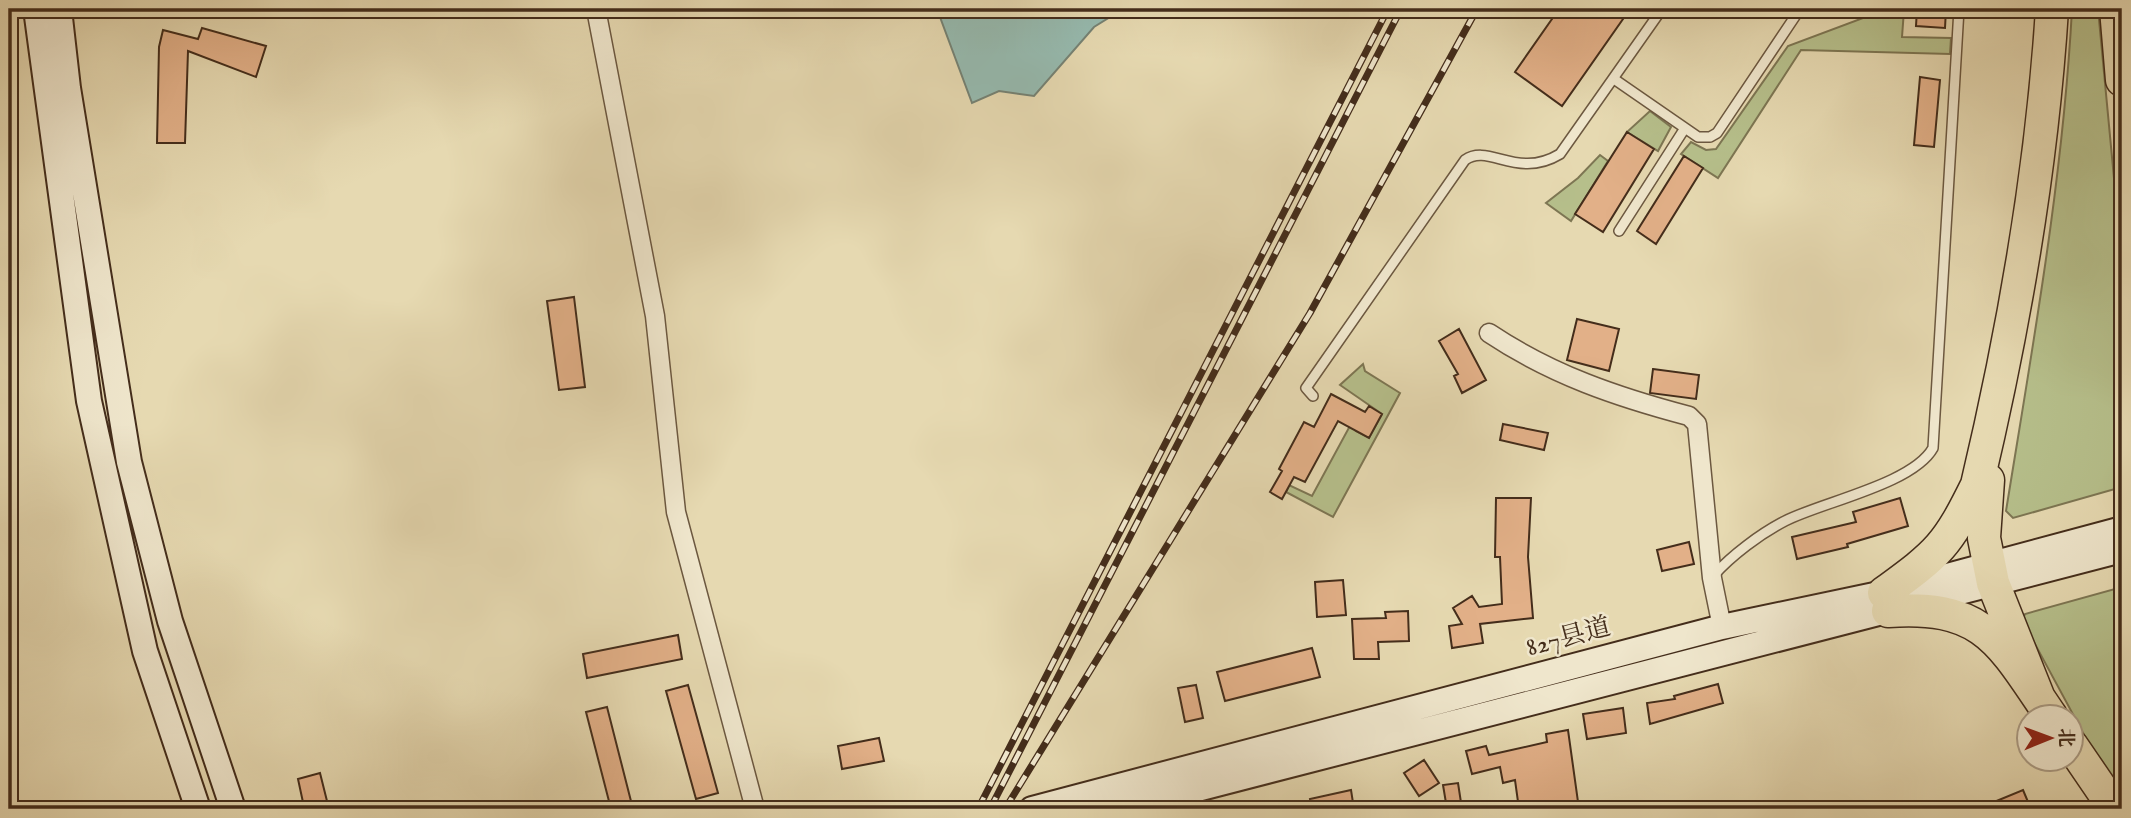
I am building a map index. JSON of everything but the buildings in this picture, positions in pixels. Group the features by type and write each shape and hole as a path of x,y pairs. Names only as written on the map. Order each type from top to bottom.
{"highway":[{"path":"1886,602 1952,536 1978,485 2028,236 2048,69 2052,9"},
{"path":"2116,9 2122,80"},
{"path":"1992,423 1984,538 1992,573 2043,702"},
{"path":"1886,602 1933,609 1963,617 1999,645 2042,702"},
{"path":"2086,767 2115,809"}],"main road":[{"path":"36,9 89,401 145,651 198,809"},
{"path":"59,9 68,88 129,462 170,621 233,809"},
{"name":"827县道","path":"1124,809 1189,801 1992,573 2122,529"},
{"name":"827县道","path":"1992,573 2122,550"},
{"name":"827县道","path":"1032,809 1722,627 1886,602"}],"street":[{"path":"596,9 655,316 676,512 755,809"},
{"path":"1489,333 1562,376 1633,401 1689,416 1697,424 1712,578 1722,627"}],"lane":[{"path":"1313,396 1306,388 1465,160 1480,154 1512,163 1544,163 1560,154 1662,9"},
{"path":"1614,79 1704,138 1717,133 1800,9"},
{"path":"1712,578 1725,563 1781,523 1838,503 1907,471 1925,459 1933,448 1959,9"},
{"path":"1619,232 1685,128"}],"green space":[{"path":"1887,9 1904,10 1902,37 1951,38 1950,54 1801,50 1718,178 1681,154 1691,142 1706,150 1716,149 1788,46"},
{"path":"2072,9 2098,9 2122,263 2122,487 2013,518 2006,511 2054,198"},
{"path":"1650,111 1671,127 1658,151 1627,132"},
{"path":"1600,155 1608,161 1571,221 1546,203 1578,178"},
{"path":"1363,364 1365,371 1400,393 1333,517 1286,492 1289,485 1312,496 1358,411 1364,414 1356,431 1369,438 1382,414 1340,385"},
{"path":"2122,587 2122,805 2086,738 2086,702 2066,702 2022,620 2025,614"}],"water":[{"path":"937,9 1123,9 1094,27 1034,96 999,91 972,103"}],"railway":[{"path":"978,809 1388,9"},
{"path":"990,809 1401,9"},
{"path":"1005,809 1310,313 1477,9"}]}
